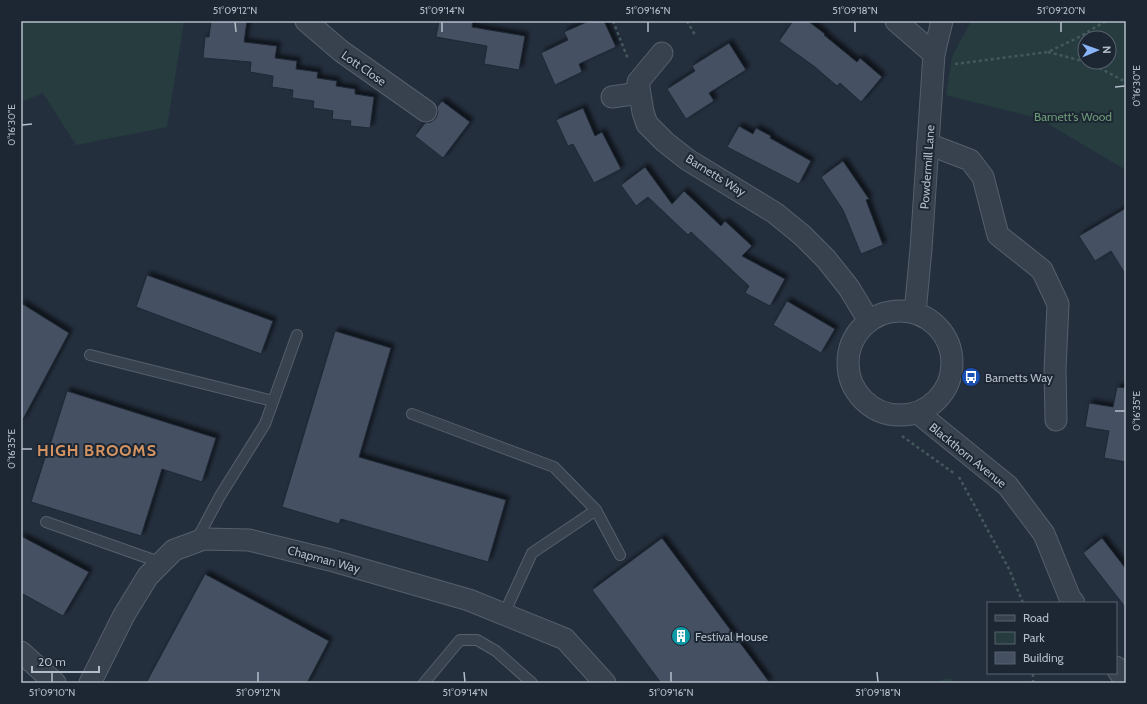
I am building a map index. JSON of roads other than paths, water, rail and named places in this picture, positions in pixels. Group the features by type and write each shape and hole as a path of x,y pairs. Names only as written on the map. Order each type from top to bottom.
{"street":[{"name":"Lott Close","path":"306,21 341,51 426,111"},
{"path":"896,21 933,61"},
{"name":"Powdermill Lane","path":"915,313 933,61 942,21"},
{"path":"612,97 638,88 662,53"},
{"name":"Barnetts Way","path":"638,88 642,112 647,124 688,160 775,212 802,235 826,259 849,288 869,321"},
{"path":"928,144 970,160 983,177 998,235 1042,270 1058,304 1055,370 1056,420"},
{"path":"900,311 915,313 930,320 942,332 949,346 952,362 950,378 943,393 932,405 918,413 901,416 884,414 869,406 857,394 850,379 848,362 850,346 859,331 869,321 885,313 900,311"},
{"name":"Blackthorn Avenue","path":"918,413 1008,486 1044,534 1070,598 1073,602"},
{"name":"Chapman Way","path":"90,683 124,614 148,576 174,550 204,539 249,540 330,560 469,600 565,639 605,683"},
{"path":"21,652 54,683"},
{"path":"1117,668 1126,682"}],"lane":[{"path":"195,542 220,496 265,424 297,335"},
{"path":"90,355 273,401"},
{"path":"412,414 554,467 596,510 620,555"},
{"path":"504,614 532,553 596,510"},
{"path":"46,522 162,563"},
{"path":"424,683 460,640 477,640 496,651 532,683"}],"place":[{"name":"Barnetts Way","path":"971,377"},
{"name":"Festival House","path":"681,636"}],"district":[{"name":"HIGH BROOMS","path":"97,450"}],"park label":[{"name":"Barnett's Wood","path":"1073,116"}]}
